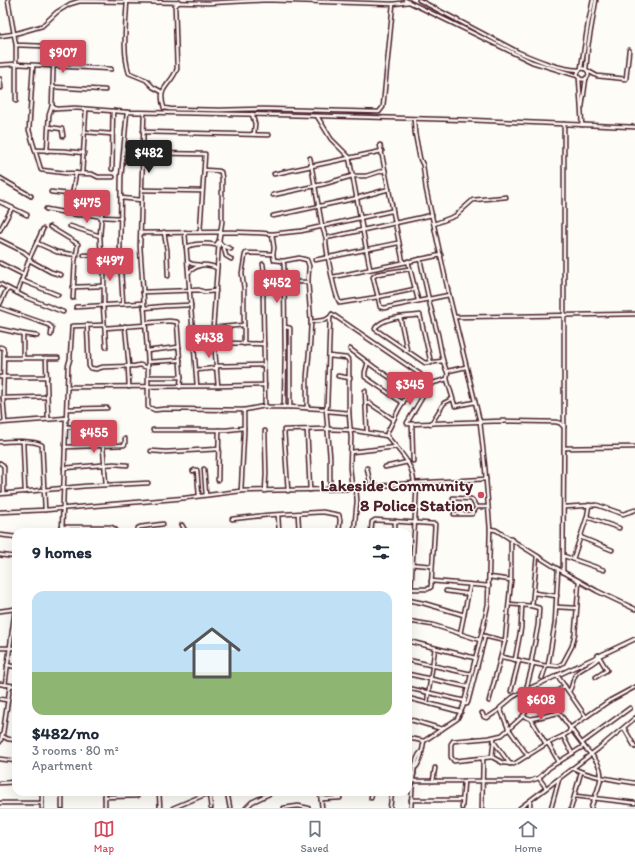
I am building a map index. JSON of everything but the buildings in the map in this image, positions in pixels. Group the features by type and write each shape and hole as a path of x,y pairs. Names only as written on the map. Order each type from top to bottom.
{"street":[{"path":"8,0 16,45 16,101"},
{"path":"0,36 14,34 42,26 57,12 70,4 80,1 208,3 266,0 393,4 409,2"},
{"path":"405,0 532,62 583,79 597,76 626,79 629,50"},
{"path":"419,0 477,32 523,54 540,61 570,69 586,69 597,76"},
{"path":"582,125 579,77 593,0"},
{"path":"586,69 588,46 596,0"},
{"path":"127,1 126,64 130,73 146,80 153,87 162,92"},
{"path":"179,2 175,6 177,69 174,77 165,86 162,92 164,108 379,112 383,107 393,4"},
{"path":"16,45 73,47"},
{"path":"46,151 52,106 54,46"},
{"path":"0,65 16,64 111,69"},
{"path":"33,66 29,130 41,170 92,174 98,177 113,177"},
{"path":"582,109 588,71"},
{"path":"0,79 1,88"},
{"path":"53,87 105,90"},
{"path":"52,106 56,109 71,108 144,113 252,114 469,120 635,127"},
{"path":"82,173 86,109"},
{"path":"112,169 114,137 112,134 114,111"},
{"path":"123,304 120,256 121,178 127,112"},
{"path":"144,113 141,232 143,292 149,377 148,407 152,409 244,410 265,406 269,408 307,408 349,413"},
{"path":"252,114 255,130 254,134 252,134"},
{"path":"317,116 331,139 348,158 370,269"},
{"path":"412,689 429,692 467,704 468,702 487,611 490,529 480,422 449,295 426,189 414,119"},
{"path":"563,572 563,478 565,448 564,124"},
{"path":"49,127 62,129 63,136"},
{"path":"85,132 112,134"},
{"path":"143,132 268,135"},
{"path":"380,145 402,262"},
{"path":"35,150 84,153"},
{"path":"274,174 382,151"},
{"path":"142,153 205,154 202,191 202,224 200,232"},
{"path":"310,158 337,300 340,303 415,289"},
{"path":"204,170 219,171 222,174 222,222 219,241 213,328 218,386"},
{"path":"273,195 352,176 366,176 385,170"},
{"path":"69,213 76,173"},
{"path":"0,178 31,196"},
{"path":"273,216 357,198 388,189"},
{"path":"142,190 202,191"},
{"path":"51,192 103,198 100,236 101,256 104,264 103,305 106,347"},
{"path":"434,224 455,216 473,200 506,197"},
{"path":"121,198 141,200"},
{"path":"0,202 27,215"},
{"path":"0,230 12,208"},
{"path":"46,209 80,215 121,218"},
{"path":"141,232 220,232 272,234 301,231 392,211"},
{"path":"326,238 432,215"},
{"path":"70,226 100,236"},
{"path":"50,227 78,245 73,298"},
{"path":"17,293 30,257 43,229"},
{"path":"164,232 167,250 168,276"},
{"path":"184,232 197,386"},
{"path":"272,234 274,260 283,261 299,258 307,260 309,266 308,282 311,322 307,376 307,408"},
{"path":"0,240 30,257"},
{"path":"219,241 226,256 231,258"},
{"path":"186,247 192,244 207,243 216,245 219,241"},
{"path":"37,243 58,252 77,255"},
{"path":"315,260 399,243"},
{"path":"222,245 231,249"},
{"path":"244,344 244,289 242,273 245,254 273,254"},
{"path":"84,255 101,256"},
{"path":"333,277 441,255"},
{"path":"420,259 452,399 455,406 475,402"},
{"path":"29,260 61,275"},
{"path":"187,261 192,264 217,268"},
{"path":"283,261 285,327 284,407"},
{"path":"408,261 418,300"},
{"path":"0,263 24,275"},
{"path":"263,264 265,281 263,297 265,406"},
{"path":"188,272 202,265"},
{"path":"409,269 377,274 373,277 380,307 384,308 449,295"},
{"path":"22,281 58,295"},
{"path":"284,282 308,282"},
{"path":"0,284 17,293 63,312"},
{"path":"73,287 103,286"},
{"path":"0,304 6,291 9,289"},
{"path":"143,292 190,290 216,291"},
{"path":"76,307 144,303"},
{"path":"144,308 191,305"},
{"path":"0,308 49,324 52,328 51,335"},
{"path":"311,322 325,320 333,314 420,374 393,419 387,436"},
{"path":"455,317 635,314"},
{"path":"431,363 420,315 400,318 378,324 375,329 425,363 431,363 443,361"},
{"path":"330,317 326,410 330,489"},
{"path":"400,318 407,351"},
{"path":"114,528 62,527 72,326 87,325 105,327 168,321 177,322 181,377 180,386"},
{"path":"87,325 89,367 96,369 103,367 140,365 148,368"},
{"path":"213,328 244,325"},
{"path":"125,326 129,387"},
{"path":"285,327 290,328 290,407"},
{"path":"0,329 37,336"},
{"path":"23,334 23,357"},
{"path":"215,345 229,343 264,344"},
{"path":"0,347 4,350 2,377 4,422"},
{"path":"147,351 179,347"},
{"path":"350,349 410,391"},
{"path":"329,356 348,359 350,378 349,413 351,430 350,467 352,488"},
{"path":"4,358 58,358"},
{"path":"46,358 48,418"},
{"path":"148,362 180,360"},
{"path":"368,362 365,377 403,403"},
{"path":"196,370 216,367 264,365"},
{"path":"447,372 466,367"},
{"path":"338,376 350,378"},
{"path":"2,377 47,377"},
{"path":"149,377 181,377"},
{"path":"447,379 433,383 429,386 407,423 408,424 556,422 560,423 564,427"},
{"path":"68,387 265,385"},
{"path":"365,391 367,432"},
{"path":"3,398 47,397"},
{"path":"431,424 444,403 452,399"},
{"path":"366,403 369,403 393,419"},
{"path":"67,409 107,408"},
{"path":"241,491 244,410"},
{"path":"0,423 48,418 67,418"},
{"path":"412,425 413,461"},
{"path":"67,427 101,426"},
{"path":"153,430 219,430 244,428"},
{"path":"218,480 219,430"},
{"path":"288,491 284,430 351,430 387,436 408,462 413,471 416,483 416,522 412,564 432,566"},
{"path":"307,430 310,490"},
{"path":"265,491 266,431"},
{"path":"65,447 124,445 125,439"},
{"path":"0,442 39,443 42,445 45,510"},
{"path":"23,442 25,492"},
{"path":"103,446 106,485"},
{"path":"351,452 396,447"},
{"path":"565,448 635,447"},
{"path":"151,451 166,452 219,449"},
{"path":"385,467 408,462"},
{"path":"0,463 4,467 2,493 148,483"},
{"path":"64,468 114,464 127,466"},
{"path":"367,468 371,487"},
{"path":"204,469 206,495"},
{"path":"193,471 197,470 199,496"},
{"path":"0,512 45,510 241,491 288,491 356,488 486,479"},
{"path":"354,528 356,488"},
{"path":"453,498 471,499 476,507"},
{"path":"564,507 589,505 602,506 623,514 635,510"},
{"path":"573,559 587,517 589,505"},
{"path":"476,507 488,507"},
{"path":"454,514 472,514 476,507"},
{"path":"232,520 248,517 323,512 338,514 340,520 339,528"},
{"path":"298,514 299,528"},
{"path":"278,515 279,528"},
{"path":"587,517 619,528"},
{"path":"371,528 372,522 374,521 435,524 430,589 412,589"},
{"path":"395,521 395,528"},
{"path":"138,528 163,524"},
{"path":"490,529 496,530 512,539 579,581 635,609"},
{"path":"0,534 12,536"},
{"path":"580,537 612,550"},
{"path":"489,701 502,657 505,641 511,580 512,539"},
{"path":"0,555 12,556"},
{"path":"532,606 537,556"},
{"path":"564,556 604,570"},
{"path":"542,678 547,665 555,622 558,569"},
{"path":"489,577 511,580"},
{"path":"431,581 489,586"},
{"path":"502,657 547,665 558,666 563,663 572,649 575,633 579,581"},
{"path":"460,634 470,585"},
{"path":"446,591 468,594"},
{"path":"534,593 557,596"},
{"path":"412,601 464,615"},
{"path":"509,604 539,608 532,663 527,686"},
{"path":"515,660 521,628 522,605"},
{"path":"556,607 576,608"},
{"path":"0,611 12,610"},
{"path":"412,622 480,640"},
{"path":"6,685 7,665 12,635"},
{"path":"412,790 417,758 421,752 424,741 457,719 461,712 480,640 483,636"},
{"path":"483,636 505,641"},
{"path":"482,713 484,717 487,718 499,710 513,697 635,639"},
{"path":"412,642 475,658"},
{"path":"0,648 10,648"},
{"path":"427,703 435,648"},
{"path":"596,677 607,670 598,656"},
{"path":"569,692 576,673 597,660 598,656"},
{"path":"511,691 519,660"},
{"path":"412,661 471,674"},
{"path":"7,665 12,666"},
{"path":"412,675 468,687"},
{"path":"557,675 586,717"},
{"path":"0,684 10,686 6,719 0,742"},
{"path":"565,686 527,710 523,716 502,735 494,738 452,742 452,760 492,758 510,764 517,763 563,736 569,732 570,728 609,701 635,686"},
{"path":"548,698 599,766 602,776 591,808"},
{"path":"0,699 8,700"},
{"path":"412,699 461,712"},
{"path":"413,781 522,781 539,778 549,768 572,754 630,708"},
{"path":"499,710 508,728 528,756"},
{"path":"531,720 558,713"},
{"path":"523,716 531,720 559,762"},
{"path":"520,808 591,754 635,718"},
{"path":"0,719 6,719"},
{"path":"412,720 443,729"},
{"path":"624,728 634,744"},
{"path":"2,736 12,740"},
{"path":"563,736 572,754"},
{"path":"492,758 494,738"},
{"path":"412,739 424,741"},
{"path":"494,742 510,764"},
{"path":"0,759 12,760"},
{"path":"482,808 483,759"},
{"path":"433,781 434,768"},
{"path":"573,768 581,772 635,783"},
{"path":"571,808 581,772"},
{"path":"539,778 546,788"},
{"path":"551,808 559,778"},
{"path":"462,808 464,781"},
{"path":"0,783 12,782"},
{"path":"42,796 42,808"},
{"path":"62,796 62,808"},
{"path":"105,808 105,797 137,796"},
{"path":"159,796 160,808"},
{"path":"173,808 201,796"},
{"path":"210,796 211,808"},
{"path":"228,796 230,808"},
{"path":"246,808 264,796"},
{"path":"321,796 322,808"},
{"path":"390,808 392,796"},
{"path":"411,796 411,808"},
{"path":"575,796 635,803"},
{"path":"322,799 340,798"},
{"path":"411,800 462,800"},
{"path":"530,801 530,808"},
{"path":"0,803 42,803"},
{"path":"285,808 298,806 308,808"}],"place":[{"name":"Lakeside Community 8 Police Station","path":"481,495"}]}
